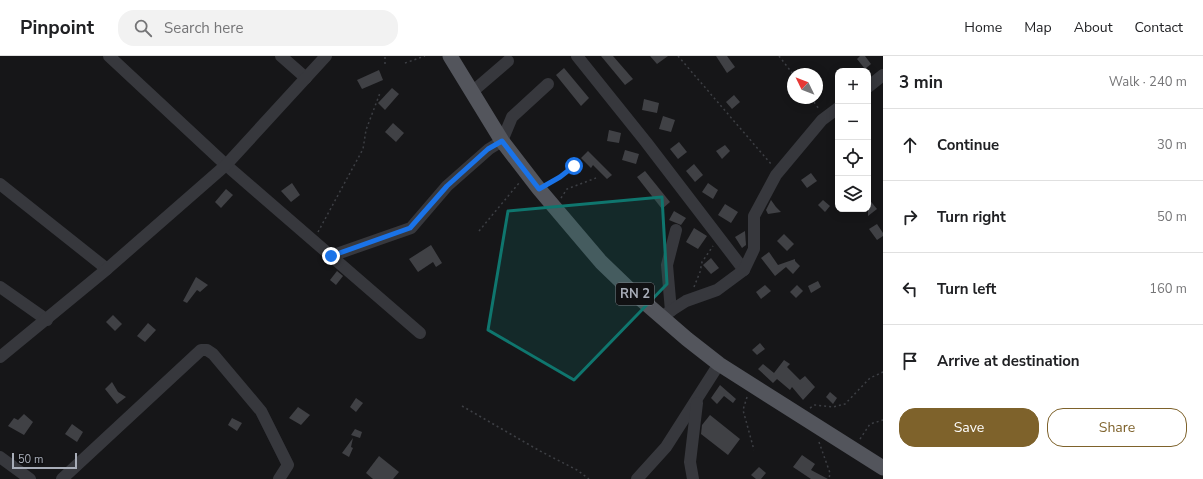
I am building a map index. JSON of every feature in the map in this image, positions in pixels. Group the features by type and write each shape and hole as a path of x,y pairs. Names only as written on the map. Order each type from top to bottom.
{"main road":[{"name":"RN 2","path":"450,56 502,141 554,208 601,262 666,314 720,364 883,468"}],"street":[{"path":"109,56 226,165 420,333"},
{"path":"281,56 306,78"},
{"path":"0,357 47,320 226,165 326,56"},
{"path":"577,56 646,142 744,270"},
{"path":"472,92 508,61"},
{"path":"871,85 883,75"},
{"path":"331,256 410,228 447,186 488,149 502,141 512,117 548,84"},
{"path":"666,314 686,301 714,292 744,270 754,248 754,216 778,171 825,117 835,110"},
{"path":"0,184 107,269"},
{"path":"666,314 667,265 676,230"},
{"path":"0,287 47,320"},
{"path":"62,479 197,352 207,350 218,360 265,417 288,465 279,479"},
{"path":"637,479 666,447 720,364"},
{"path":"693,479 690,462 697,398"},
{"path":"0,457 30,479"}],"path":[{"path":"385,56 385,64"},
{"path":"405,63 425,56"},
{"path":"678,56 778,171"},
{"path":"779,56 788,68"},
{"path":"313,241 363,149 366,130 380,93"},
{"path":"815,104 825,117"},
{"path":"539,189 560,177 574,166"},
{"path":"479,231 503,200 528,175"},
{"path":"554,208 567,189 596,178"},
{"path":"686,301 697,284 702,262 718,238"},
{"path":"799,413 815,405 833,407 845,404 870,378 883,372"},
{"path":"751,384 743,410 754,450"},
{"path":"462,406 540,451 577,470 589,479"},
{"path":"853,449 870,424 883,420"},
{"path":"829,479 830,473 818,439 830,434"}],"highlighted area":[{"path":"662,197 667,284 574,380 488,330 508,211"}],"building":[{"path":"601,56 613,56 633,79 625,85"},
{"path":"650,56 668,56 657,64"},
{"path":"716,56 727,56 735,67 727,73"},
{"path":"860,56 865,56 871,64 864,68 857,59"},
{"path":"564,68 589,98 581,106 556,75"},
{"path":"379,70 383,80 362,89 357,80"},
{"path":"392,88 399,94 385,110 378,103"},
{"path":"734,95 740,102 732,109 726,102"},
{"path":"644,99 659,103 657,113 642,110"},
{"path":"663,116 675,120 671,132 659,129"},
{"path":"393,123 404,133 396,142 385,132"},
{"path":"609,130 621,133 619,143 607,141"},
{"path":"679,142 687,152 678,159 670,149"},
{"path":"725,145 730,151 722,159 716,151"},
{"path":"625,150 639,154 636,164 622,160"},
{"path":"588,151 612,175 607,179 593,165 591,168 581,158"},
{"path":"694,164 703,175 695,182 686,171"},
{"path":"645,171 670,202 662,209 637,177"},
{"path":"811,173 817,181 807,188 801,180"},
{"path":"292,183 300,195 291,202 281,191"},
{"path":"708,183 718,190 713,199 702,192"},
{"path":"226,189 233,195 221,208 215,202"},
{"path":"771,200 781,212 768,214 766,210"},
{"path":"823,200 830,206 825,212 818,205"},
{"path":"871,202 877,209 868,216 868,212 871,212"},
{"path":"725,204 738,212 731,223 718,215"},
{"path":"674,211 686,218 681,225 669,220"},
{"path":"877,224 883,233 883,236 877,240 869,229"},
{"path":"694,228 707,236 698,249 686,242"},
{"path":"745,231 746,245 742,248 735,237"},
{"path":"784,234 794,244 787,251 777,241"},
{"path":"431,245 442,263 436,267 433,262 418,272 409,259"},
{"path":"769,252 778,265 795,259 800,266 793,274 786,267 775,276 761,258"},
{"path":"711,258 719,268 711,274 703,265"},
{"path":"337,271 343,276 336,285 330,280"},
{"path":"196,277 208,285 200,292 197,290 187,303 183,301"},
{"path":"818,281 821,287 811,293 808,286"},
{"path":"765,285 771,291 761,299 756,292"},
{"path":"797,285 803,291 796,298 790,292"},
{"path":"113,315 122,324 115,331 106,322"},
{"path":"148,323 156,330 145,342 137,336"},
{"path":"760,343 765,349 757,355 752,350"},
{"path":"784,360 790,364 787,367 800,380 805,376 815,387 803,400 792,387 790,390 777,379 773,383 758,369 763,364 774,373"},
{"path":"112,382 118,392 126,397 117,404 105,389"},
{"path":"720,385 736,399 733,403 724,396 717,404 711,398"},
{"path":"830,392 837,398 833,404 826,397"},
{"path":"356,398 363,403 356,412 350,407"},
{"path":"298,407 310,415 301,425 289,418"},
{"path":"24,414 33,422 24,435 8,426 14,418 18,420"},
{"path":"710,415 740,439 728,455 701,434 702,425"},
{"path":"232,418 242,423 237,431 228,425"},
{"path":"72,424 83,432 77,442 65,434"},
{"path":"355,429 362,432 360,438 351,435"},
{"path":"353,438 351,447 353,448 349,457 342,453"},
{"path":"802,455 815,464 811,470 828,479 811,479 793,467"},
{"path":"379,456 399,472 393,479 373,479 366,473"},
{"path":"759,467 766,473 761,479 756,479 751,475"}],"route":[{"path":"331,256 410,228 415,224 444,188 488,149 502,141 539,189 560,177 574,166"}]}
